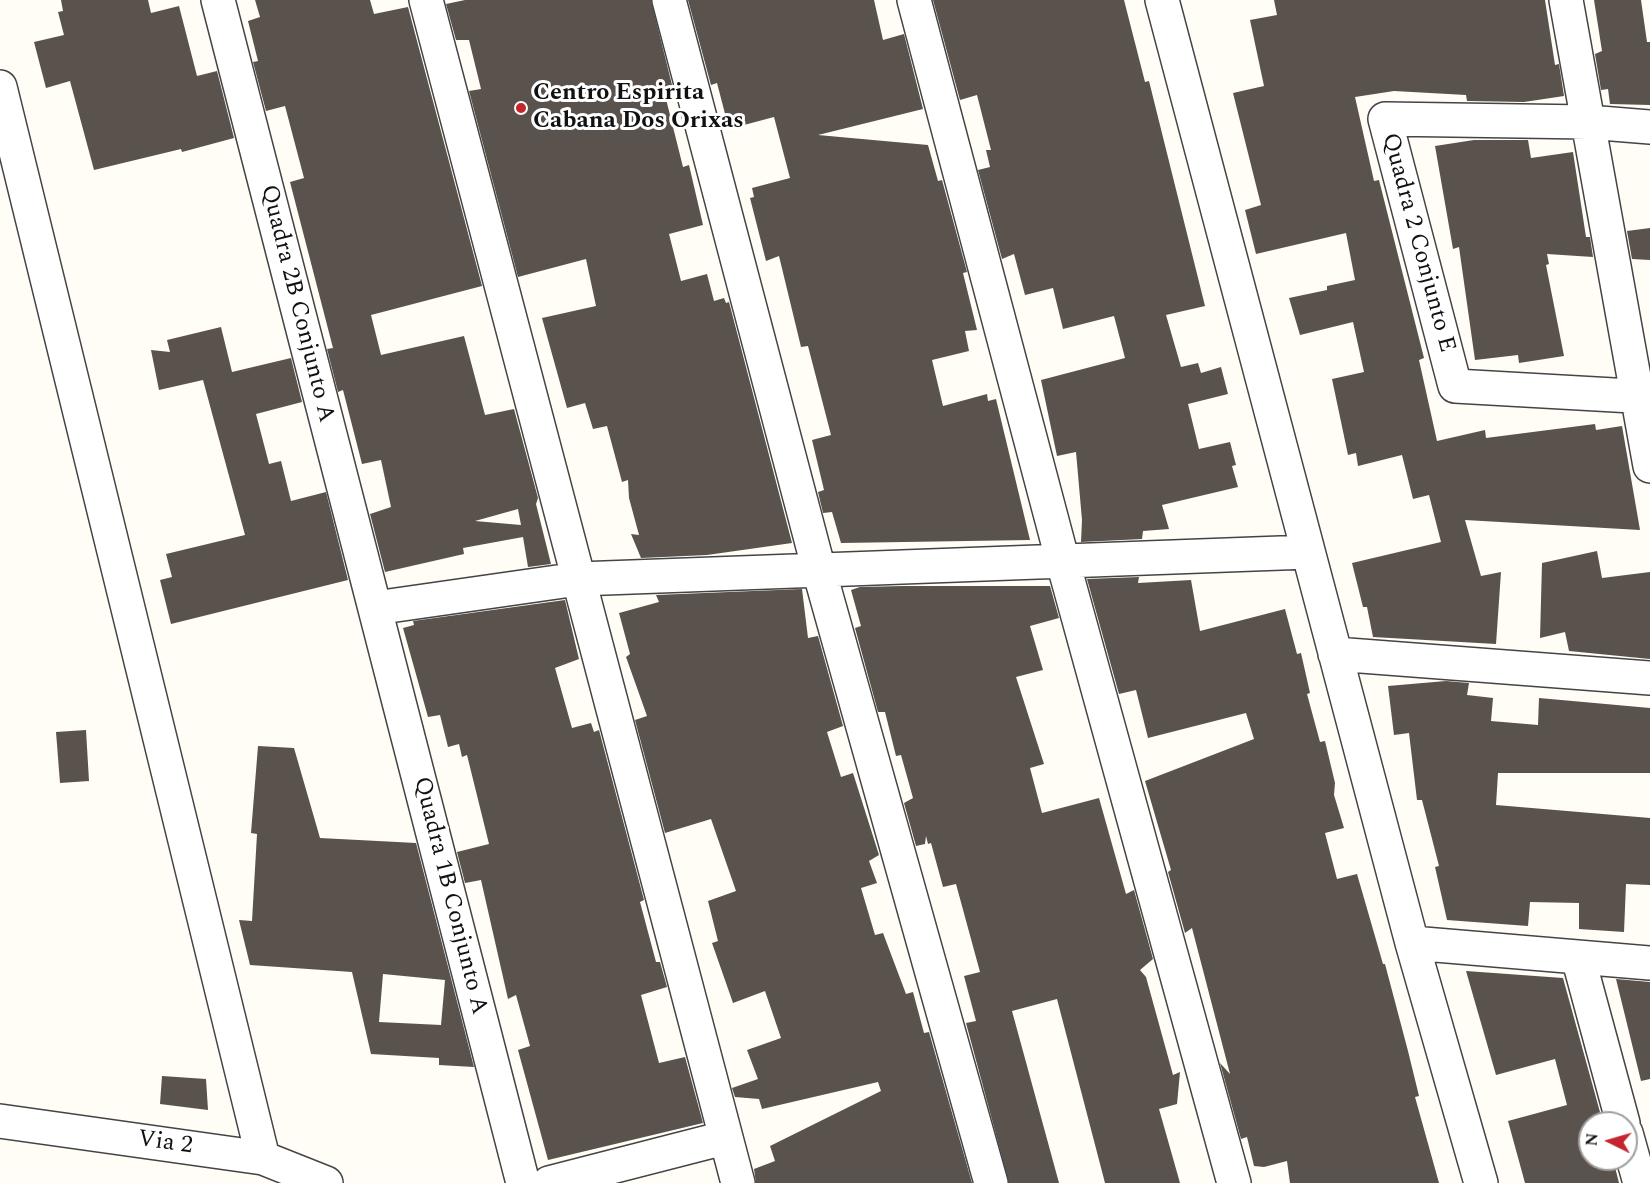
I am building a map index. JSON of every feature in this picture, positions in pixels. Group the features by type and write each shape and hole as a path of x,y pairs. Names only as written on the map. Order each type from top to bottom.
{"street":[{"name":"Quadra 2B Conjunto A","path":"218,0 375,608"},
{"path":"426,0 724,1138 738,1183"},
{"path":"669,0 819,570 990,1183"},
{"path":"914,0 1063,562 1234,1183"},
{"path":"1162,0 1412,943 1481,1183"},
{"path":"1566,0 1588,122 1644,397 1650,466"},
{"path":"0,87 263,1158"},
{"name":"Quadra 2 Conjunto E","path":"1644,397 1455,386 1385,119 1588,122 1650,127"},
{"path":"375,608 578,579 1308,552"},
{"name":"Quadra 1B Conjunto A","path":"375,608 523,1183"},
{"path":"1335,654 1650,678"},
{"path":"1412,943 1650,963"},
{"path":"1578,957 1620,1111"},
{"name":"Via 2","path":"0,1121 263,1158 326,1183"},
{"path":"549,1183 724,1138"}],"building":[{"path":"61,0 148,0 151,13 179,6 197,76 217,71 234,138 182,152 181,149 94,170 70,81 46,88 34,42 64,35 58,12 63,11"},
{"path":"255,0 370,0 374,14 408,7 482,286 371,315 381,355 464,336 485,415 514,409 538,498 536,504 551,564 528,567 523,537 463,548 464,554 385,572 370,514 391,507 381,460 362,464 343,390 338,392 327,349 333,348 290,182 304,178 285,106 266,111 253,62 258,61 248,21 260,17","holes":["518,509 521,525 475,521"]},
{"path":"465,0 651,0 674,93 665,95 683,167 689,165 703,225 669,234 681,281 707,274 714,301 724,298 726,303 729,302 792,543 707,555 641,558 631,534 639,535 629,498 628,480 622,482 607,426 593,429 585,403 567,408 542,318 596,306 586,259 518,277 469,91 481,89 469,40 456,40 446,4"},
{"path":"688,0 874,0 883,40 904,34 923,109 818,135 928,145 938,181 942,180 967,272 963,273 977,330 965,331 969,351 932,360 943,406 987,394 988,401 996,399 1030,540 841,543 832,512 823,513 818,492 824,490 812,440 831,435 808,346 801,347 779,256 766,261 750,198 754,197 752,188 790,178 774,117 729,129 717,83 711,85"},
{"path":"933,0 1124,0 1145,82 1149,81 1205,306 1166,315 1181,367 1198,363 1201,373 1221,367 1228,394 1188,404 1199,449 1230,442 1236,465 1232,466 1238,487 1162,505 1169,529 1143,531 1142,539 1081,542 1082,520 1076,452 1057,456 1041,380 1125,358 1114,316 1063,329 1053,288 1025,295 1014,254 1002,259 978,170 990,167 986,150 991,150 977,95 960,100"},
{"path":"1274,0 1545,0 1555,65 1559,64 1564,96 1524,102 1467,101 1466,95 1394,91 1355,97 1374,181 1379,180 1424,358 1419,360 1437,441 1485,430 1486,438 1595,424 1596,430 1622,426 1640,530 1465,520 1481,576 1501,572 1496,644 1373,637 1367,607 1363,607 1352,563 1441,542 1429,495 1413,499 1402,455 1358,466 1356,453 1348,455 1332,379 1364,372 1353,322 1300,335 1289,298 1327,290 1327,286 1355,280 1346,233 1256,254 1245,210 1261,205 1233,93 1264,86 1250,20 1277,15"},
{"path":"1594,0 1641,0 1647,42 1650,42 1650,105 1610,104 1608,89 1601,90 1595,54 1602,51"},
{"path":"1474,140 1528,140 1531,158 1573,152 1586,237 1590,237 1593,257 1547,254 1549,264 1546,265 1564,356 1519,363 1518,355 1475,360 1459,247 1453,249 1435,146"},
{"path":"1650,228 1650,260 1632,259 1627,231"},
{"path":"221,327 232,372 291,358 302,402 256,414 269,464 281,461 291,501 326,492 348,580 171,624 160,580 172,577 166,554 245,535 203,380 159,390 151,350 170,352 167,340"},
{"path":"1597,551 1602,578 1650,572 1650,659 1569,651 1565,632 1540,638 1542,563"},
{"path":"1139,577 1138,583 1191,580 1200,631 1285,609 1297,654 1301,653 1310,693 1307,694 1320,742 1325,741 1335,783 1334,795 1344,828 1325,833 1337,879 1357,874 1383,964 1385,964 1419,1096 1415,1097 1439,1183 1290,1183 1287,1161 1264,1167 1254,1166 1247,1137 1241,1139 1220,1063 1230,1074 1192,928 1185,933 1168,872 1171,870 1145,781 1254,739 1246,713 1148,738 1136,690 1119,694 1087,579"},
{"path":"1050,586 1059,618 1030,626 1043,670 1016,677 1044,764 1030,768 1042,813 1099,798 1126,894 1134,890 1153,959 1140,970 1146,977 1173,1075 1180,1072 1177,1104 1159,1109 1180,1183 1105,1183 1057,999 1012,1011 1059,1183 1009,1183 966,1023 976,1021 964,976 980,972 956,884 943,887 931,843 928,844 926,836 925,844 916,846 904,803 913,798 901,755 896,756 885,712 878,712 855,628 861,626 851,590 860,587"},
{"path":"802,589 808,638 818,636 843,726 827,732 841,777 853,773 879,855 869,861 877,883 861,888 875,935 883,933 906,994 913,992 924,1033 929,1032 972,1183 756,1183 754,1169 775,1161 770,1146 881,1091 878,1082 762,1109 759,1099 735,1097 732,1088 758,1079 747,1050 781,1038 765,991 733,1003 712,943 718,941 708,901 736,891 711,819 665,833 635,720 647,716 626,657 630,654 619,613 659,602 656,595"},
{"path":"565,600 579,659 555,668 572,728 591,723 594,732 599,730 644,900 640,902 656,962 660,962 667,987 641,995 659,1063 685,1057 703,1123 548,1160 518,1050 530,1046 516,995 508,999 481,880 465,883 457,852 489,844 467,755 462,757 459,744 448,747 440,715 428,717 403,628 414,625 413,621"},
{"path":"1446,681 1469,683 1467,695 1493,698 1491,721 1538,725 1539,698 1650,708 1650,773 1498,773 1496,805 1650,818 1650,885 1626,884 1624,932 1579,929 1579,903 1530,902 1528,926 1447,920 1435,867 1439,866 1422,800 1417,800 1409,733 1394,735 1388,686"},
{"path":"86,730 89,781 60,783 56,732"},
{"path":"258,746 294,748 320,838 416,843 474,1067 439,1065 439,1058 371,1054 352,972 250,965 239,920 252,921 257,834 251,833","holes":["383,974 445,980 441,1025 379,1022"]},
{"path":"1466,971 1563,978 1600,1111 1578,1111 1578,1171 1616,1171 1619,1183 1525,1183 1508,1121 1567,1105 1555,1059 1496,1075"},
{"path":"1616,979 1650,982 1650,1079 1641,1081"},
{"path":"162,1076 206,1079 208,1110 160,1104"}],"place":[{"name":"Centro Espirita Cabana Dos Orixas","path":"521,108"}]}
